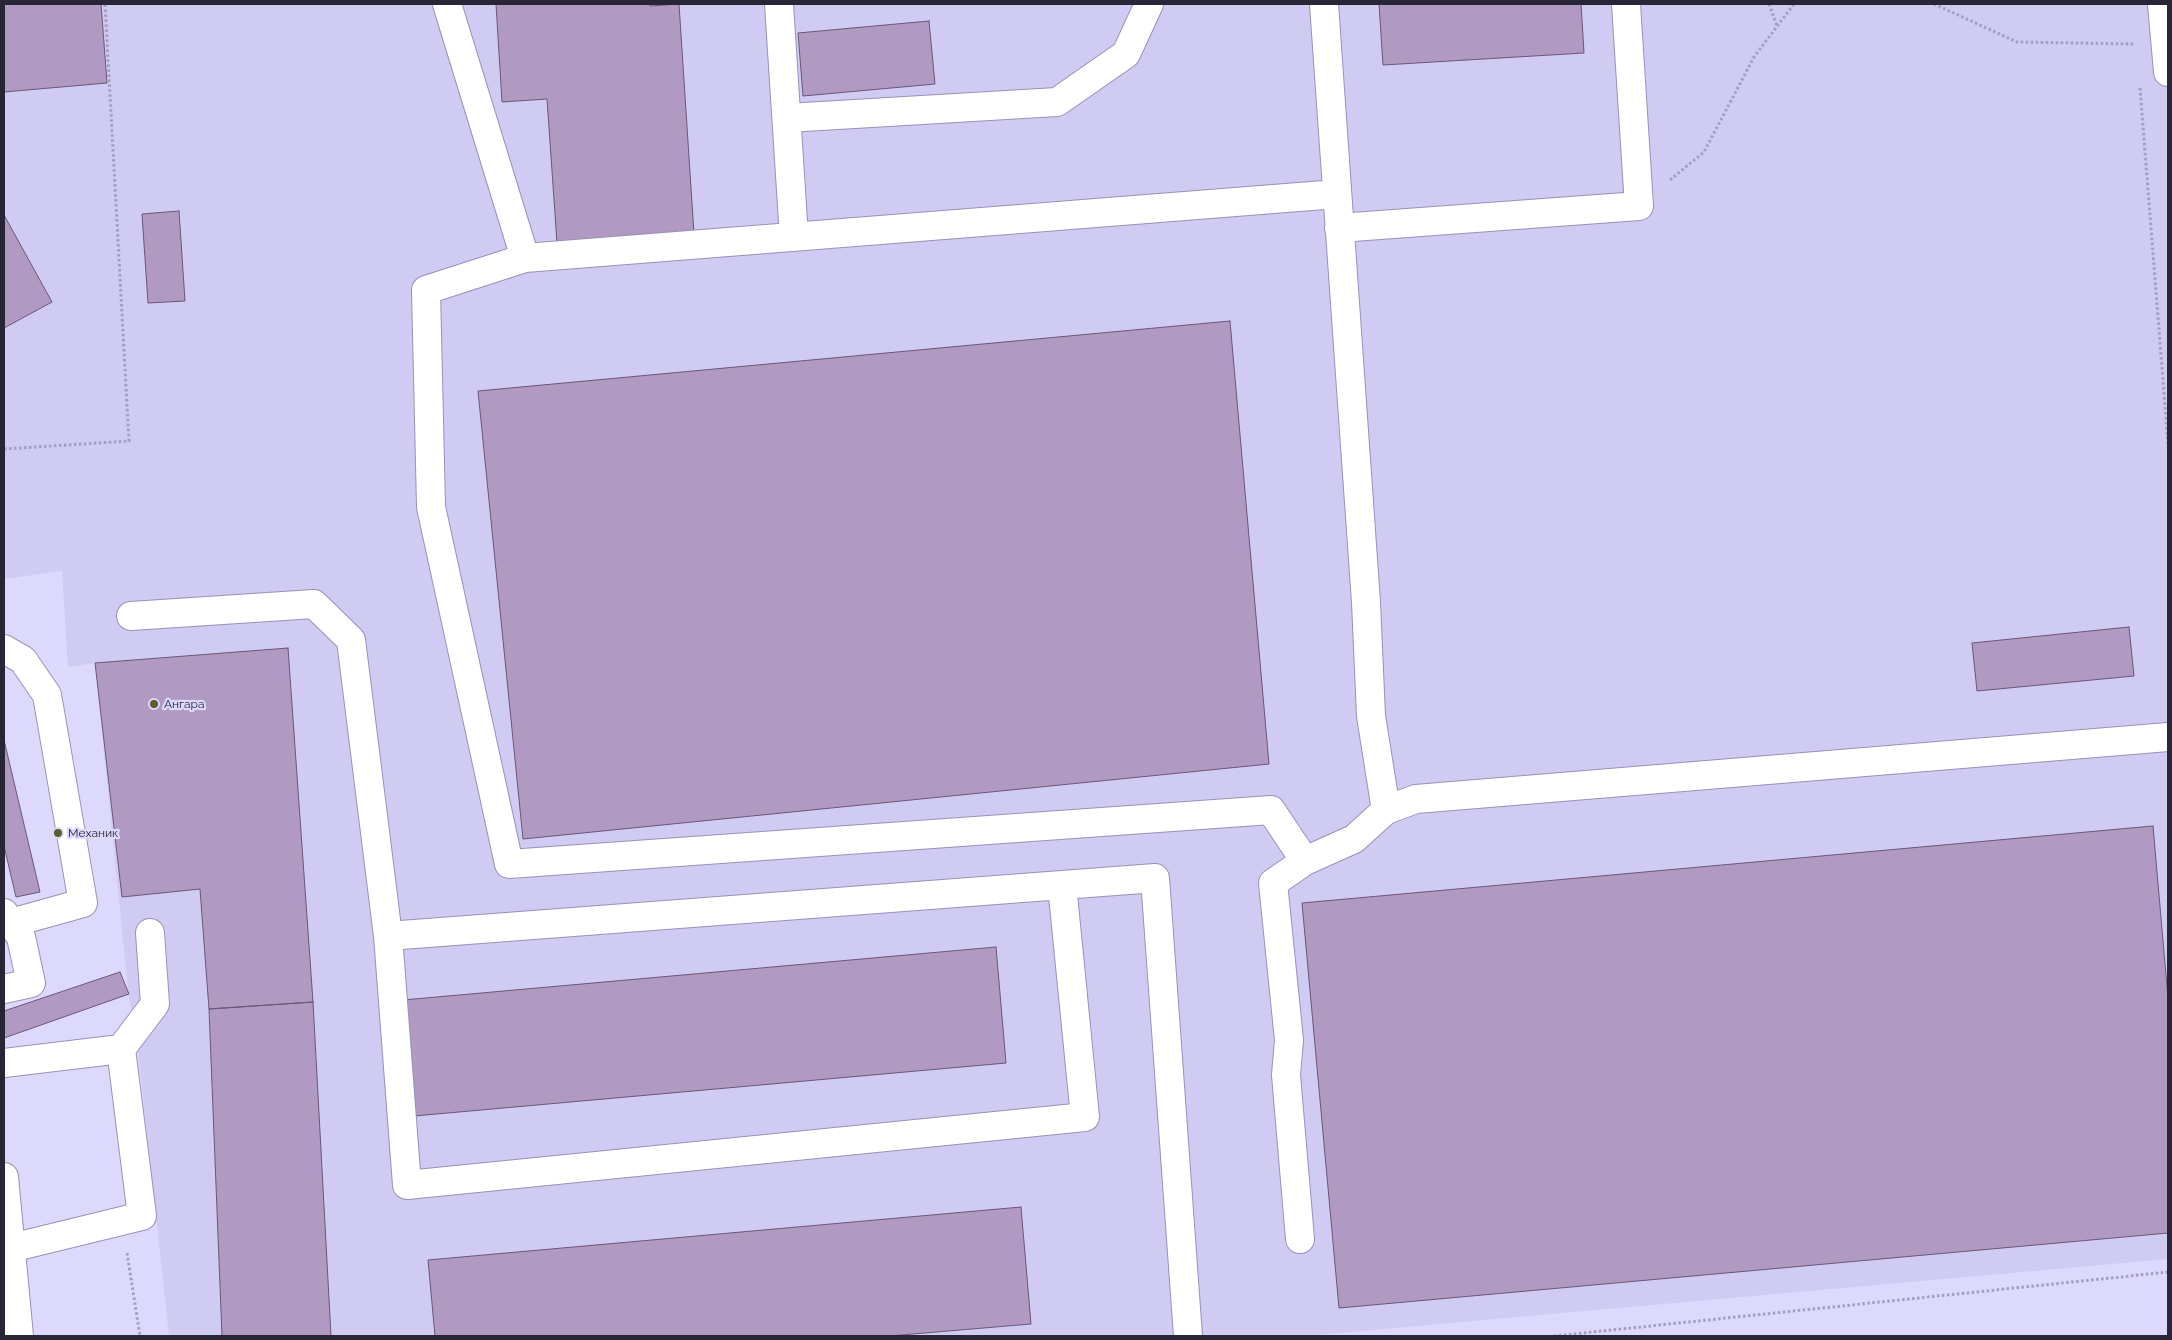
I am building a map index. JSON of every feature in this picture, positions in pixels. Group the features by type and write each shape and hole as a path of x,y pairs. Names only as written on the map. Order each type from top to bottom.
{"lane":[{"path":"447,4 525,258"},
{"path":"779,4 794,237"},
{"path":"787,118 1056,102 1126,54 1150,4"},
{"path":"1324,4 1365,592 1371,716 1386,810"},
{"path":"1339,228 1639,206 1626,4"},
{"path":"2162,4 2168,72"},
{"path":"1305,861 1272,810 509,864 431,506 426,290 525,258 1338,194"},
{"path":"131,616 314,604 351,640 388,936 407,1185 1085,1117 1062,885"},
{"path":"4,649 24,660 47,695 83,903 7,918 21,937 32,983 4,989"},
{"path":"1300,1239 1286,1075 1289,1040 1273,883 1305,861 1354,839 1386,810 1416,799 2168,736"},
{"path":"388,936 1155,878 1188,1336"},
{"path":"11,1248 142,1216 121,1049 155,1004 150,933"},
{"path":"4,1063 121,1049"},
{"path":"4,1177 19,1336"}],"path":[{"path":"4,449 129,441 105,4"},
{"path":"1769,4 1777,26"},
{"path":"1639,206 1704,152 1754,57 1794,4"},
{"path":"1934,4 2017,42 2136,44 2136,36"},
{"path":"2140,83 2168,444"},
{"path":"122,1221 140,1336"},
{"path":"1554,1336 2168,1272"}],"shaded area":[{"path":"4,4 2168,4 2168,1259 1305,1336 169,1336 136,1033 129,999 95,663 68,667 62,571 4,579"}],"building":[{"path":"4,4 101,4 107,83 4,92"},
{"path":"496,4 650,4 650,6 679,4 694,234 557,243 547,99 502,102"},
{"path":"1379,4 1581,4 1584,53 1383,65"},
{"path":"929,21 935,84 803,96 798,33"},
{"path":"179,211 185,301 148,303 142,214"},
{"path":"4,215 52,302 4,328"},
{"path":"1230,321 1269,764 523,839 478,391"},
{"path":"2129,627 2134,676 1977,691 1972,643"},
{"path":"288,648 313,1002 209,1009 200,889 122,897 95,663"},
{"path":"4,740 40,892 16,897 4,846"},
{"path":"2153,826 2168,998 2168,1233 1339,1308 1302,903"},
{"path":"996,947 1006,1063 414,1116 403,1000"},
{"path":"120,972 129,994 4,1038 4,1011"},
{"path":"313,1002 331,1336 222,1336 209,1009"},
{"path":"1021,1207 1031,1324 889,1336 435,1336 428,1260"}],"place":[{"name":"Ангара","path":"154,704"},
{"name":"Механик","path":"58,833"}]}
